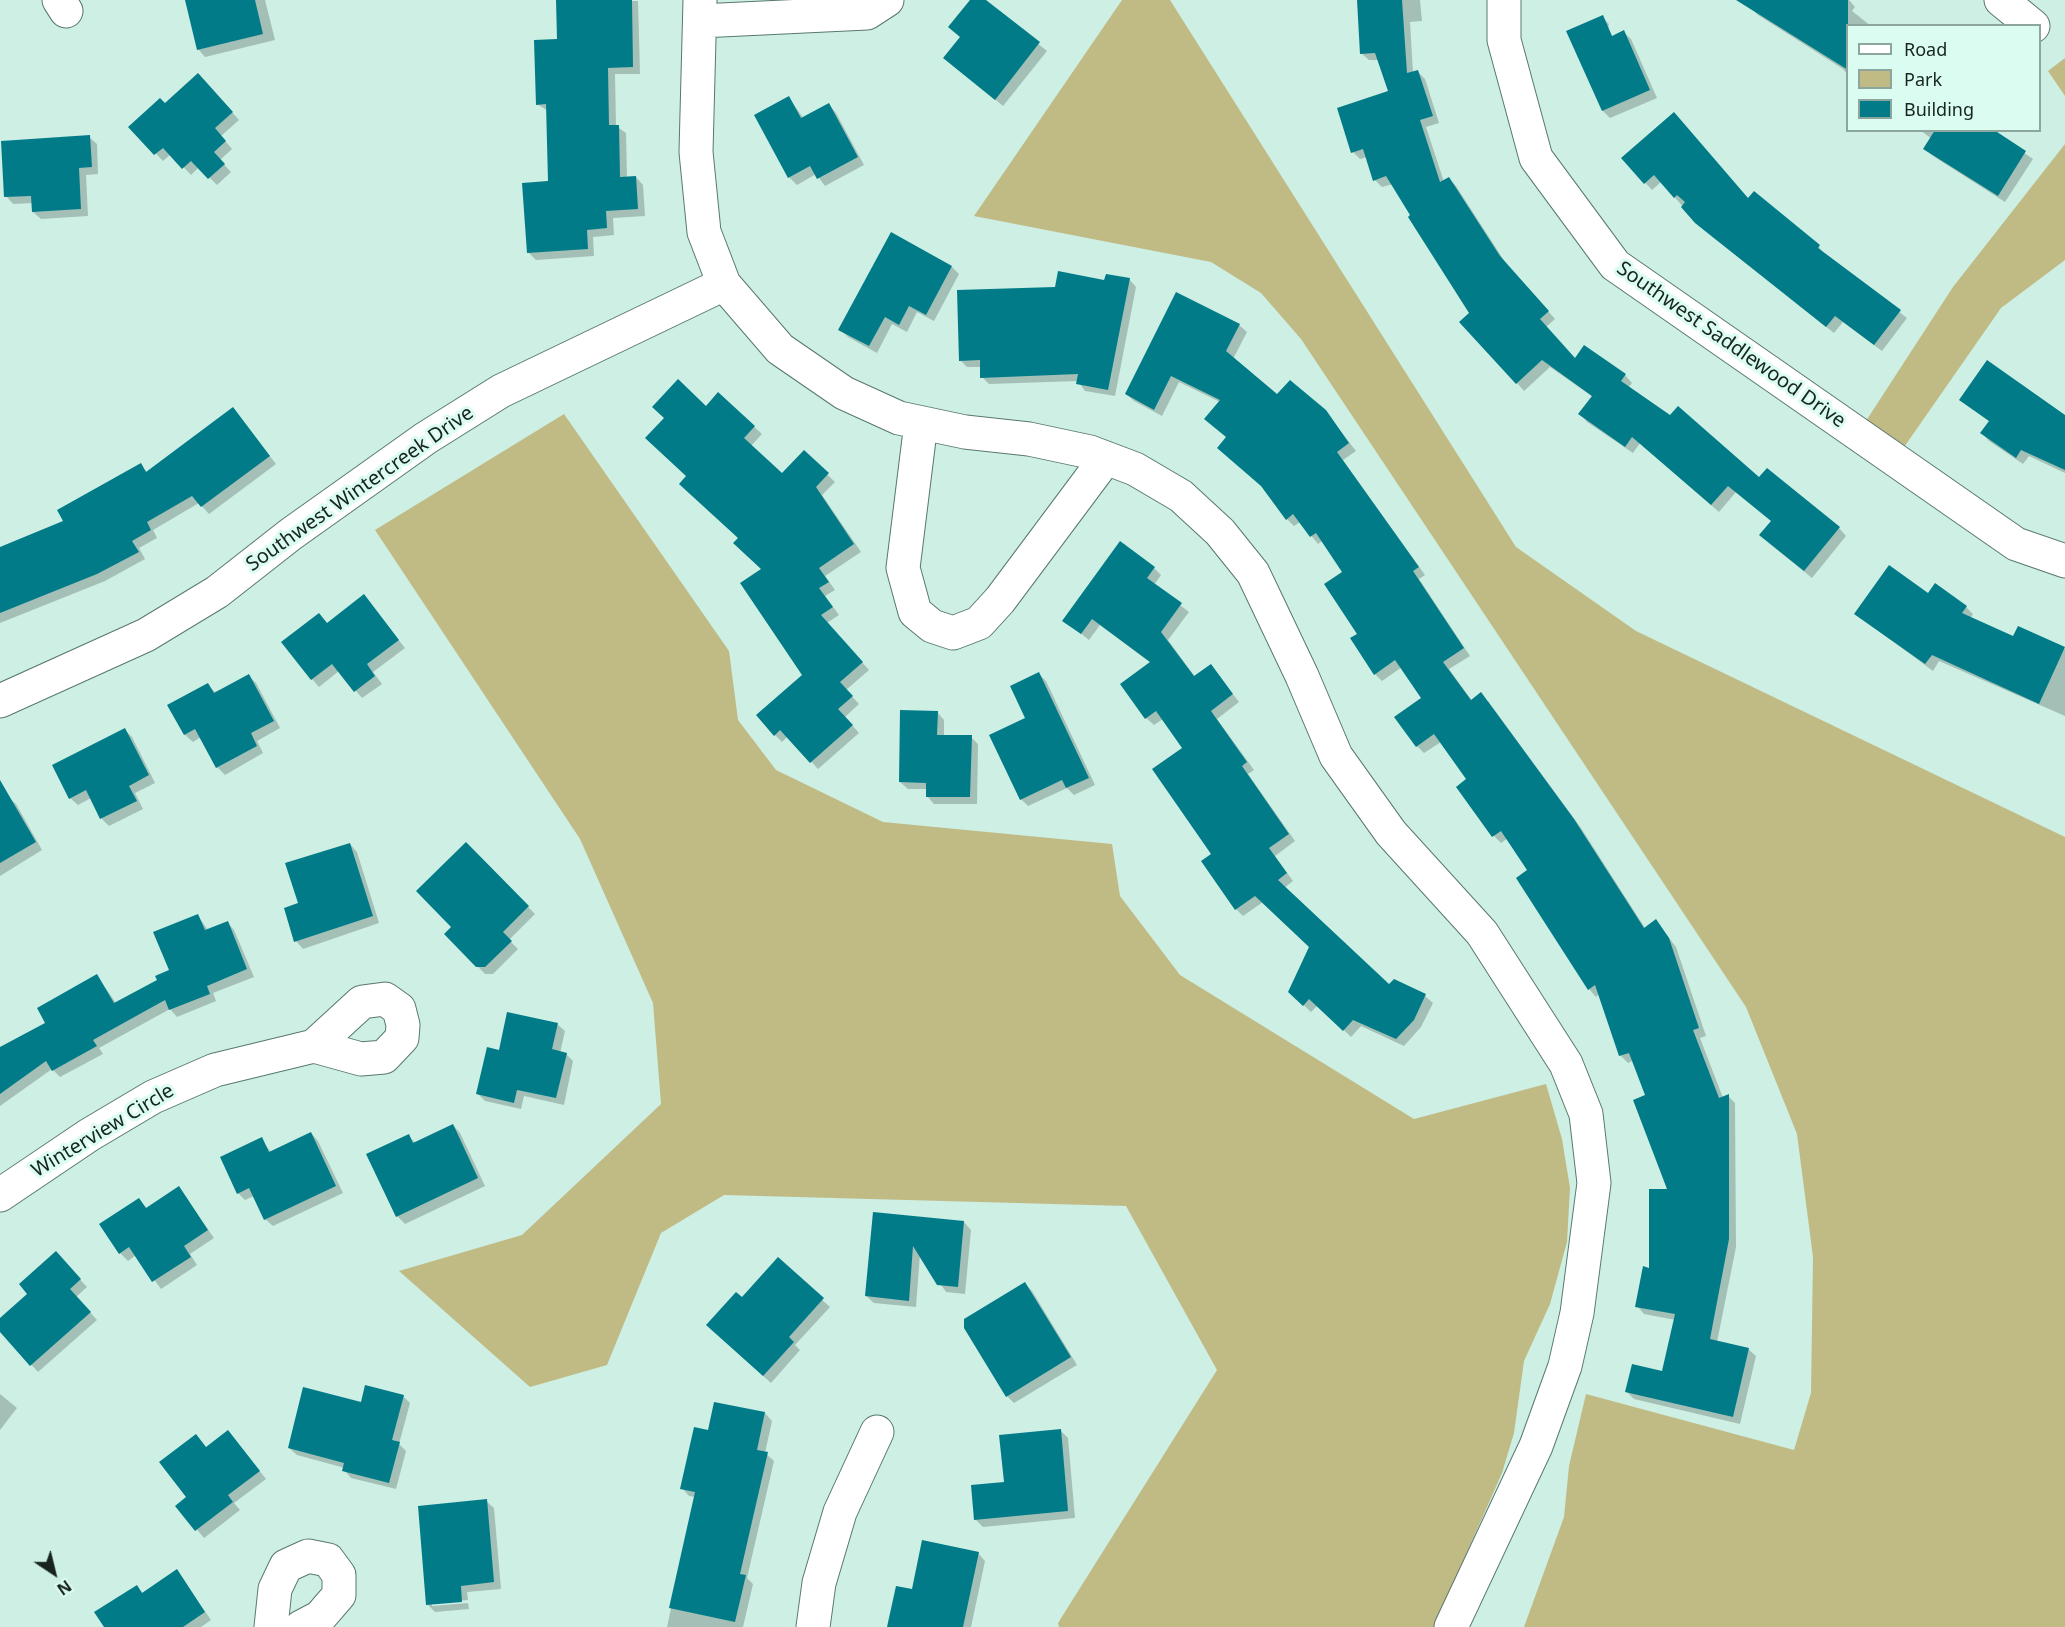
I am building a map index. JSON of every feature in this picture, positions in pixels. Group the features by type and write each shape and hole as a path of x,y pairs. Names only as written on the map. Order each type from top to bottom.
{"street":[{"path":"887,0 867,13 700,11 696,152 704,232 724,284 780,349 844,393 899,418 965,432 1029,439 1090,452 1135,469 1181,496 1220,532 1253,573 1302,676 1336,756 1390,833 1482,933 1566,1064 1586,1114 1594,1183 1577,1313 1565,1366 1536,1446 1452,1627"},
{"name":"Southwest Saddlewood Drive","path":"1504,0 1504,40 1536,158 1615,265 2016,544 2065,561"},
{"path":"2001,0 2031,24"},
{"name":"Southwest Wintercreek Drive","path":"0,701 146,635 217,592 291,534 426,438 501,392 724,284"},
{"path":"921,423 903,568 915,612 932,626 953,633 979,623 1000,600 1106,458"},
{"name":"Winterview Circle","path":"0,1195 89,1135 153,1096 215,1070 314,1046"},
{"path":"813,1627 819,1583 840,1512 878,1432"},
{"path":"271,1627 275,1589 286,1566 308,1556 328,1560 339,1575 339,1595 320,1617 301,1627"}],"green space":[{"path":"1122,0 1170,0 1516,547 1636,631 2065,837 2065,1627 1524,1627 1564,1517 1569,1466 1586,1394 1794,1450 1811,1393 1813,1257 1797,1134 1746,1007 1301,339 1261,293 1211,262 974,216"},
{"path":"2065,58 2065,96 2048,71"},
{"path":"2065,144 2065,260 2001,308 1902,450 1864,424 1953,287"},
{"path":"564,414 729,651 738,720 776,770 883,822 1112,844 1120,896 1180,975 1414,1119 1546,1084 1562,1139 1570,1188 1567,1242 1550,1304 1524,1361 1514,1433 1502,1473 1434,1627 1059,1627 1058,1623 1217,1370 1126,1206 724,1195 661,1233 607,1365 530,1387 399,1271 522,1235 661,1104 653,1003 580,839 375,530"}],"building":[{"path":"185,0 255,0 263,34 197,50"},
{"path":"556,0 632,0 633,67 608,68 609,125 619,125 620,177 636,176 638,209 606,211 607,228 587,230 588,249 527,253 522,183 548,181 546,104 536,105 534,40 557,39"},
{"path":"970,0 986,0 1040,42 995,100 943,58 960,37 948,27"},
{"path":"1357,0 1402,0 1407,73 1418,70 1433,116 1420,120 1440,182 1449,177 1500,256 1549,311 1540,319 1575,358 1584,345 1626,374 1621,381 1670,415 1678,406 1759,477 1767,468 1840,527 1804,571 1759,535 1771,521 1728,486 1711,505 1632,437 1625,447 1578,414 1592,396 1542,360 1516,384 1459,322 1469,313 1408,217 1410,215 1386,176 1373,181 1363,149 1351,153 1337,108 1388,91 1375,53 1360,54"},
{"path":"1736,0 1848,0 1846,69"},
{"path":"1603,15 1612,36 1624,30 1650,90 1602,111 1566,31"},
{"path":"198,73 233,112 215,128 226,141 214,152 225,164 208,179 191,161 182,169 163,148 154,155 128,127 160,98 165,103"},
{"path":"789,96 801,118 829,103 858,157 817,179 810,166 788,178 754,115"},
{"path":"1674,112 1748,198 1754,191 1820,245 1818,248 1901,310 1874,345 1835,316 1826,327 1695,223 1681,207 1685,202 1677,195 1674,198 1654,175 1644,184 1621,158"},
{"path":"1934,132 1997,132 2026,151 1998,196 1923,149"},
{"path":"90,135 92,167 79,168 81,209 32,212 31,196 4,197 1,141"},
{"path":"891,232 952,266 926,315 909,306 899,325 885,317 869,346 838,330"},
{"path":"1058,271 1104,280 1106,274 1130,278 1108,390 1076,384 1078,374 980,378 980,360 959,361 957,290 1055,287"},
{"path":"1176,292 1240,324 1226,351 1277,394 1290,380 1326,410 1349,443 1337,452 1419,567 1413,571 1464,648 1443,662 1471,700 1481,692 1574,819 1644,928 1656,919 1669,938 1699,1028 1693,1030 1719,1098 1729,1094 1729,1239 1710,1339 1749,1348 1733,1417 1625,1392 1632,1364 1662,1371 1675,1314 1635,1307 1643,1266 1649,1268 1649,1189 1667,1189 1633,1100 1645,1095 1629,1053 1619,1056 1595,985 1588,990 1516,878 1527,870 1501,831 1492,837 1456,787 1466,779 1434,734 1416,747 1394,717 1421,698 1395,660 1374,675 1350,638 1357,634 1324,584 1342,572 1316,533 1310,537 1293,514 1286,520 1261,486 1217,448 1226,437 1204,419 1220,400 1171,376 1154,410 1125,394"},
{"path":"1987,360 2065,415 2065,470 2021,450 2016,458 1980,433 1989,421 1959,400"},
{"path":"678,379 706,406 718,392 755,426 744,438 782,473 804,450 829,473 816,487 854,544 819,568 829,582 819,588 833,607 821,615 863,662 840,682 853,696 838,709 853,725 810,763 780,730 774,736 756,715 802,675 740,583 761,569 733,543 738,538 679,484 686,476 645,438 664,418 652,407"},
{"path":"233,407 270,456 201,507 192,496 147,522 151,530 132,541 139,552 97,574 0,613 0,547 63,521 57,510 141,463 146,472"},
{"path":"1120,541 1155,567 1147,578 1182,603 1161,632 1194,676 1211,664 1233,694 1211,711 1247,762 1242,766 1289,834 1269,848 1287,873 1278,880 1389,984 1394,979 1426,994 1414,1020 1396,1039 1353,1020 1343,1031 1309,999 1303,1006 1288,992 1309,947 1255,896 1235,910 1201,861 1211,854 1152,769 1182,748 1156,711 1145,719 1120,684 1150,662 1092,619 1081,634 1062,621"},
{"path":"1889,565 1928,593 1935,583 1967,606 1962,613 2013,636 2018,626 2065,647 2039,704 1932,655 1925,664 1854,614"},
{"path":"364,594 399,640 367,664 375,676 354,692 332,664 311,680 281,642 319,613 327,623"},
{"path":"1039,672 1089,778 1066,788 1062,780 1020,800 989,735 1025,718 1010,686"},
{"path":"249,674 274,721 251,733 257,746 216,768 195,729 184,735 167,705 208,683 214,693"},
{"path":"900,710 938,711 937,735 972,735 970,797 926,797 926,783 899,782"},
{"path":"125,728 149,775 129,786 137,801 100,819 86,790 69,799 52,765"},
{"path":"0,780 36,842 0,863"},
{"path":"466,842 529,906 503,932 512,941 485,967 476,967 444,934 451,927 416,891"},
{"path":"350,843 373,916 294,942 284,908 298,903 285,863"},
{"path":"198,914 205,930 228,921 247,969 207,986 210,994 169,1010 165,1000 93,1040 97,1046 52,1071 46,1061 0,1094 0,1047 45,1023 37,1008 97,974 114,1003 157,980 155,976 169,970 153,932"},
{"path":"507,1012 558,1023 552,1049 567,1053 556,1098 517,1090 514,1103 476,1094 487,1047 499,1050"},
{"path":"453,1124 478,1178 396,1217 366,1154 409,1134 413,1143"},
{"path":"311,1132 336,1186 264,1220 249,1188 237,1194 220,1157 262,1137 269,1152"},
{"path":"179,1186 208,1230 184,1246 191,1257 152,1282 129,1247 119,1254 99,1224 139,1198 146,1208"},
{"path":"873,1212 964,1221 958,1287 937,1285 913,1246 909,1301 865,1296"},
{"path":"56,1251 81,1279 70,1289 91,1312 30,1366 0,1332 0,1318 27,1294 19,1284"},
{"path":"778,1257 824,1298 789,1337 794,1342 763,1376 706,1325 736,1292 742,1297"},
{"path":"1025,1282 1071,1357 1006,1397 964,1328 964,1319"},
{"path":"365,1385 404,1395 392,1440 400,1442 389,1483 342,1471 344,1463 288,1448 303,1387 361,1402"},
{"path":"714,1402 765,1412 757,1450 768,1452 740,1574 746,1575 735,1622 669,1608 695,1492 680,1489 694,1427 708,1430"},
{"path":"1061,1429 1068,1511 974,1520 971,1485 1004,1482 999,1435"},
{"path":"228,1430 260,1471 228,1495 233,1502 195,1531 175,1506 186,1497 159,1462 196,1434 206,1447"},
{"path":"487,1499 494,1582 461,1586 462,1602 426,1605 418,1506"},
{"path":"922,1540 979,1552 963,1627 887,1627 896,1586 912,1589"},
{"path":"177,1569 205,1612 183,1627 104,1627 94,1612 137,1585 142,1593"}]}
